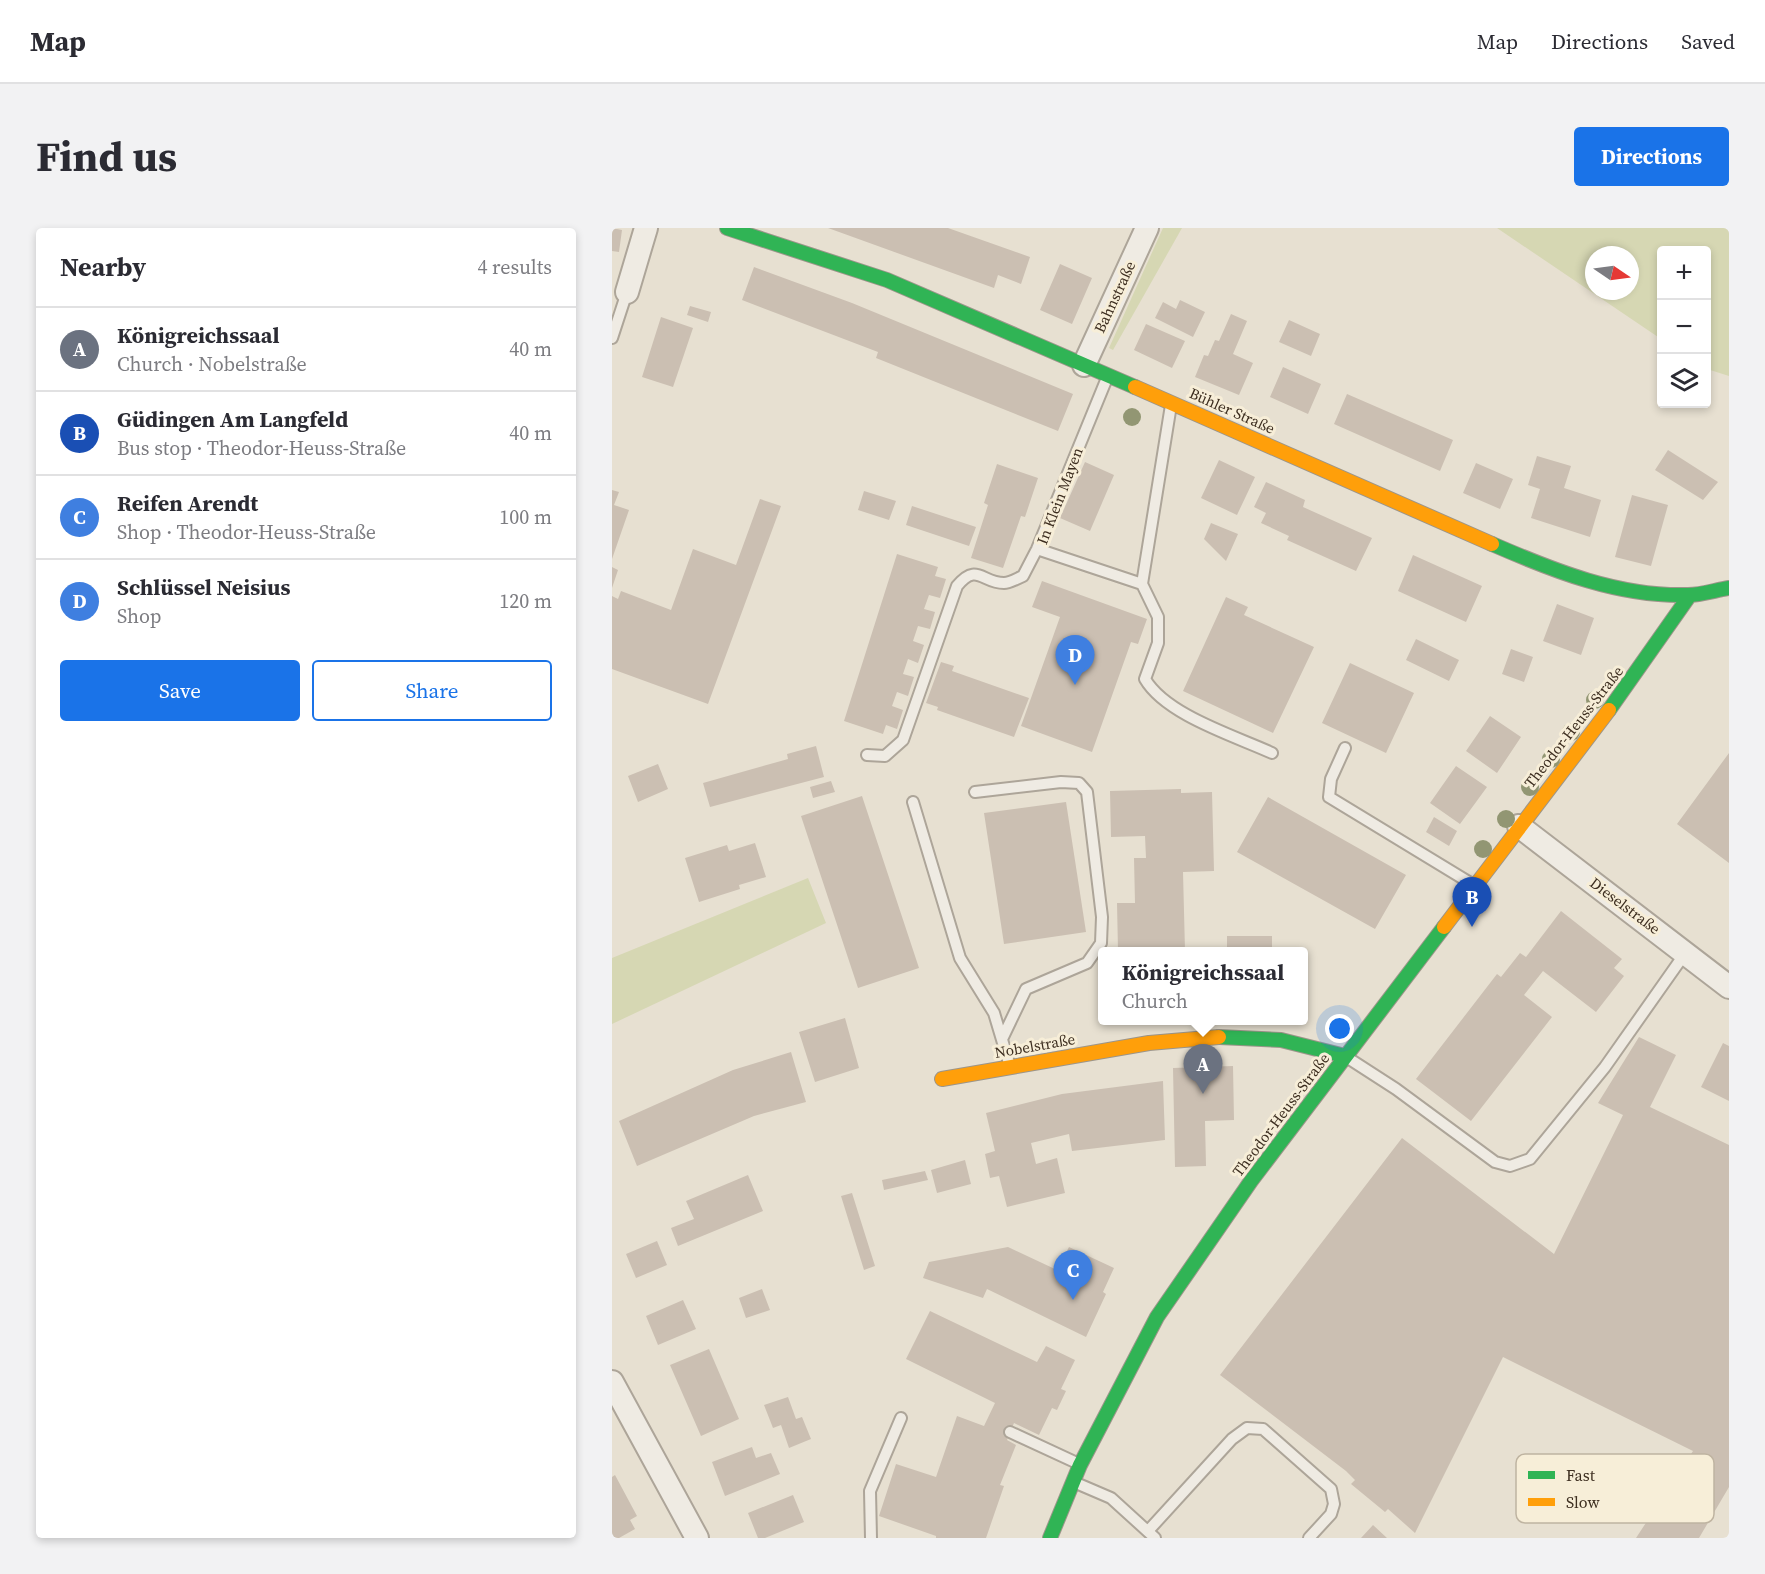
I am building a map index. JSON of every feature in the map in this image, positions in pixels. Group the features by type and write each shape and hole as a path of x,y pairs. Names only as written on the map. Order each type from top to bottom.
{"street":[{"path":"627,292 646,228"},
{"name":"Bühler Straße","path":"727,228 887,280 1171,402 1517,555 1606,587 1651,594 1690,595 1729,588"},
{"name":"Bahnstraße","path":"1084,365 1147,228"},
{"name":"Theodor-Heuss-Straße","path":"1050,1538 1080,1465 1157,1317 1251,1181 1634,677 1690,595"},
{"name":"Dieselstraße","path":"1519,826 1729,987"},
{"name":"Nobelstraße","path":"942,1079 1163,1040 1259,1036 1314,1044 1345,1056"},
{"path":"612,1382 697,1538"}],"lane":[{"path":"612,338 627,292"},
{"name":"In Klein Mayen","path":"1108,375 1037,549 1142,584"},
{"path":"1171,402 1142,584 1158,617 1158,643 1145,679 1153,693 1178,710 1272,753"},
{"path":"867,755 885,756 903,740 957,586 961,581 966,576 976,574 1004,583 1023,576 1037,549"},
{"path":"1345,748 1330,779 1329,797 1474,886"},
{"path":"975,792 1061,782 1079,783 1087,792 1102,916 1101,943 1098,947"},
{"path":"913,802 960,958 994,1013 1003,1037 1010,1067"},
{"path":"1003,1037 1026,989 1087,963 1098,947"},
{"path":"1345,1056 1396,1089 1495,1162 1510,1166 1530,1159 1605,1067 1686,952"},
{"path":"871,1538 870,1491 901,1418"},
{"path":"1073,1482 1111,1498 1151,1535 1232,1439 1247,1428 1263,1430 1331,1489 1334,1504 1331,1514 1308,1538"},
{"path":"1010,1432 1080,1465"}],"green space":[{"path":"1163,228 1182,228 1113,350 1109,348"},
{"path":"1497,228 1729,228 1729,376 1711,370 1711,246 1657,246 1657,336 1603,300 1639,300 1639,246 1585,246 1585,288"},
{"path":"808,878 826,923 612,1024 612,958"}],"building":[{"path":"612,228 622,230 619,252 612,251"},
{"path":"828,228 948,228 1030,257 1021,284 998,275 994,288"},
{"path":"1060,264 1092,278 1072,324 1040,310"},
{"path":"754,267 852,303 1073,394 1058,431 876,358 878,352 742,300"},
{"path":"1180,300 1205,312 1193,337 1155,318 1163,302 1176,309"},
{"path":"690,306 711,312 708,322 687,315"},
{"path":"1231,314 1247,321 1233,354 1253,363 1239,395 1195,377 1204,355 1208,356 1215,340 1219,341"},
{"path":"661,317 693,328 673,387 642,377"},
{"path":"1289,320 1320,334 1311,356 1279,342"},
{"path":"1146,324 1185,341 1172,368 1134,350"},
{"path":"1283,367 1321,384 1308,414 1270,397"},
{"path":"1347,394 1453,440 1440,471 1334,424"},
{"path":"1668,450 1718,482 1703,500 1655,470"},
{"path":"1537,456 1571,466 1564,488 1601,500 1590,537 1531,518 1540,489 1528,485"},
{"path":"1219,460 1255,477 1237,515 1201,498"},
{"path":"1085,462 1114,475 1090,531 1060,518"},
{"path":"1476,463 1513,479 1500,509 1463,493"},
{"path":"997,464 1038,478 1025,517 1021,516 1003,568 971,558 988,505 984,503"},
{"path":"1266,482 1305,500 1303,507 1372,538 1356,571 1287,540 1289,536 1261,523 1266,513 1254,507"},
{"path":"612,490 619,492 614,505 629,510 612,559"},
{"path":"864,491 896,501 889,520 858,510"},
{"path":"1632,495 1668,505 1651,566 1615,557"},
{"path":"760,499 781,506 708,704 612,669 612,596 618,599 621,591 671,610 693,549 736,565"},
{"path":"912,506 976,527 969,546 906,525"},
{"path":"1211,523 1238,534 1226,561 1204,539"},
{"path":"897,554 938,567 935,576 946,579 940,598 929,595 924,609 935,612 930,629 918,626 913,641 924,645 918,663 908,659 903,674 914,677 908,696 897,692 892,706 903,710 897,729 886,725 883,734 844,721"},
{"path":"1413,555 1482,586 1466,622 1398,591"},
{"path":"612,567 618,570 612,588"},
{"path":"1042,581 1147,619 1138,644 1131,642 1092,752 1021,726 1060,617 1032,607"},
{"path":"1226,597 1248,607 1244,615 1314,647 1273,733 1183,691"},
{"path":"1557,604 1594,618 1581,655 1543,641"},
{"path":"1416,639 1459,660 1449,681 1406,660"},
{"path":"1511,649 1533,657 1524,682 1502,674"},
{"path":"941,662 954,666 952,671 1029,698 1014,737 937,710 938,707 926,703"},
{"path":"1350,663 1414,693 1386,753 1322,723"},
{"path":"1490,716 1521,737 1497,773 1466,751"},
{"path":"816,746 824,777 710,807 703,783 788,759 787,754"},
{"path":"1729,753 1729,863 1677,824"},
{"path":"658,764 668,789 638,802 628,776"},
{"path":"1456,766 1487,787 1460,824 1430,803"},
{"path":"831,781 835,792 813,798 810,787"},
{"path":"1181,789 1181,793 1212,792 1214,871 1183,872 1185,947 1118,947 1117,903 1135,903 1134,858 1146,858 1145,836 1111,837 1110,791"},
{"path":"862,796 919,968 858,988 801,816"},
{"path":"1268,797 1406,875 1375,929 1237,852"},
{"path":"1066,802 1086,932 1004,944 984,813"},
{"path":"1434,817 1457,831 1449,846 1426,832"},
{"path":"755,843 766,877 739,885 740,889 699,902 685,858 727,845 729,851"},
{"path":"1561,911 1622,959 1614,968 1624,976 1596,1012 1543,971 1524,995 1552,1017 1471,1121 1416,1079 1497,974 1501,977 1520,953 1526,957"},
{"path":"1227,936 1272,936 1272,947 1227,947"},
{"path":"845,1018 859,1068 815,1082 799,1032"},
{"path":"1639,1037 1676,1055 1650,1107 1729,1145 1729,1487 1714,1512 1714,1454 1691,1454 1693,1451 1503,1357 1415,1533 1388,1509 1385,1512 1351,1484 1355,1480 1346,1471 1220,1375 1402,1138 1554,1254 1623,1115 1598,1103"},
{"path":"1723,1043 1729,1046 1729,1101 1701,1087"},
{"path":"791,1052 806,1102 754,1116 637,1166 619,1121 733,1070"},
{"path":"1233,1066 1234,1120 1205,1121 1206,1166 1175,1167 1173,1068"},
{"path":"1163,1081 1165,1140 1072,1151 1069,1134 1031,1143 1036,1164 1057,1158 1065,1193 1007,1207 999,1176 990,1178 985,1154 995,1151 986,1113 1062,1094"},
{"path":"965,1160 971,1184 937,1193 931,1170"},
{"path":"925,1171 928,1180 884,1190 882,1180"},
{"path":"748,1175 763,1211 678,1246 671,1228 694,1219 686,1201"},
{"path":"852,1193 875,1266 864,1270 841,1196"},
{"path":"657,1241 667,1265 636,1278 626,1254"},
{"path":"1008,1247 1057,1270 1069,1247 1114,1268 1103,1292 1106,1294 1086,1337 987,1289 983,1298 923,1278 929,1262"},
{"path":"762,1289 770,1310 746,1318 739,1298"},
{"path":"683,1300 696,1329 658,1345 646,1316"},
{"path":"930,1311 1037,1362 1046,1346 1075,1360 1061,1389 1066,1391 1057,1410 1052,1408 1039,1435 1014,1423 1007,1440 1016,1445 1000,1485 1004,1486 986,1538 936,1538 936,1536 879,1516 896,1464 936,1477 957,1416 984,1426 995,1403 906,1359"},
{"path":"709,1349 739,1419 701,1436 670,1365"},
{"path":"788,1397 796,1419 802,1417 811,1439 789,1448 781,1425 773,1428 764,1405"},
{"path":"752,1447 756,1458 771,1453 780,1474 725,1496 712,1462"},
{"path":"615,1475 637,1516 630,1520 635,1529 619,1538 612,1538 612,1477"},
{"path":"793,1495 804,1522 765,1538 758,1538 748,1513"},
{"path":"1646,1523 1708,1523 1699,1538 1636,1538"},
{"path":"1373,1525 1387,1538 1361,1538"}],"traffic: fast":[{"path":"727,228 887,280 1135,387"},
{"path":"1492,544 1563,573 1637,592 1688,595 1729,588"},
{"path":"1609,710 1690,595"},
{"path":"1050,1538 1080,1465 1157,1317 1251,1181 1444,927"},
{"path":"1219,1037 1281,1040 1345,1056"}],"traffic: slow":[{"path":"1135,387 1492,544"},
{"path":"1444,927 1609,710"},
{"path":"942,1079 1149,1043 1219,1037"}],"place":[{"name":"Schlüssel Neisius","path":"1075,685"},
{"name":"Güdingen Am Langfeld","path":"1472,927"},
{"name":"Königreichssaal","path":"1203,1094"},
{"name":"Reifen Arendt","path":"1073,1300"}]}
